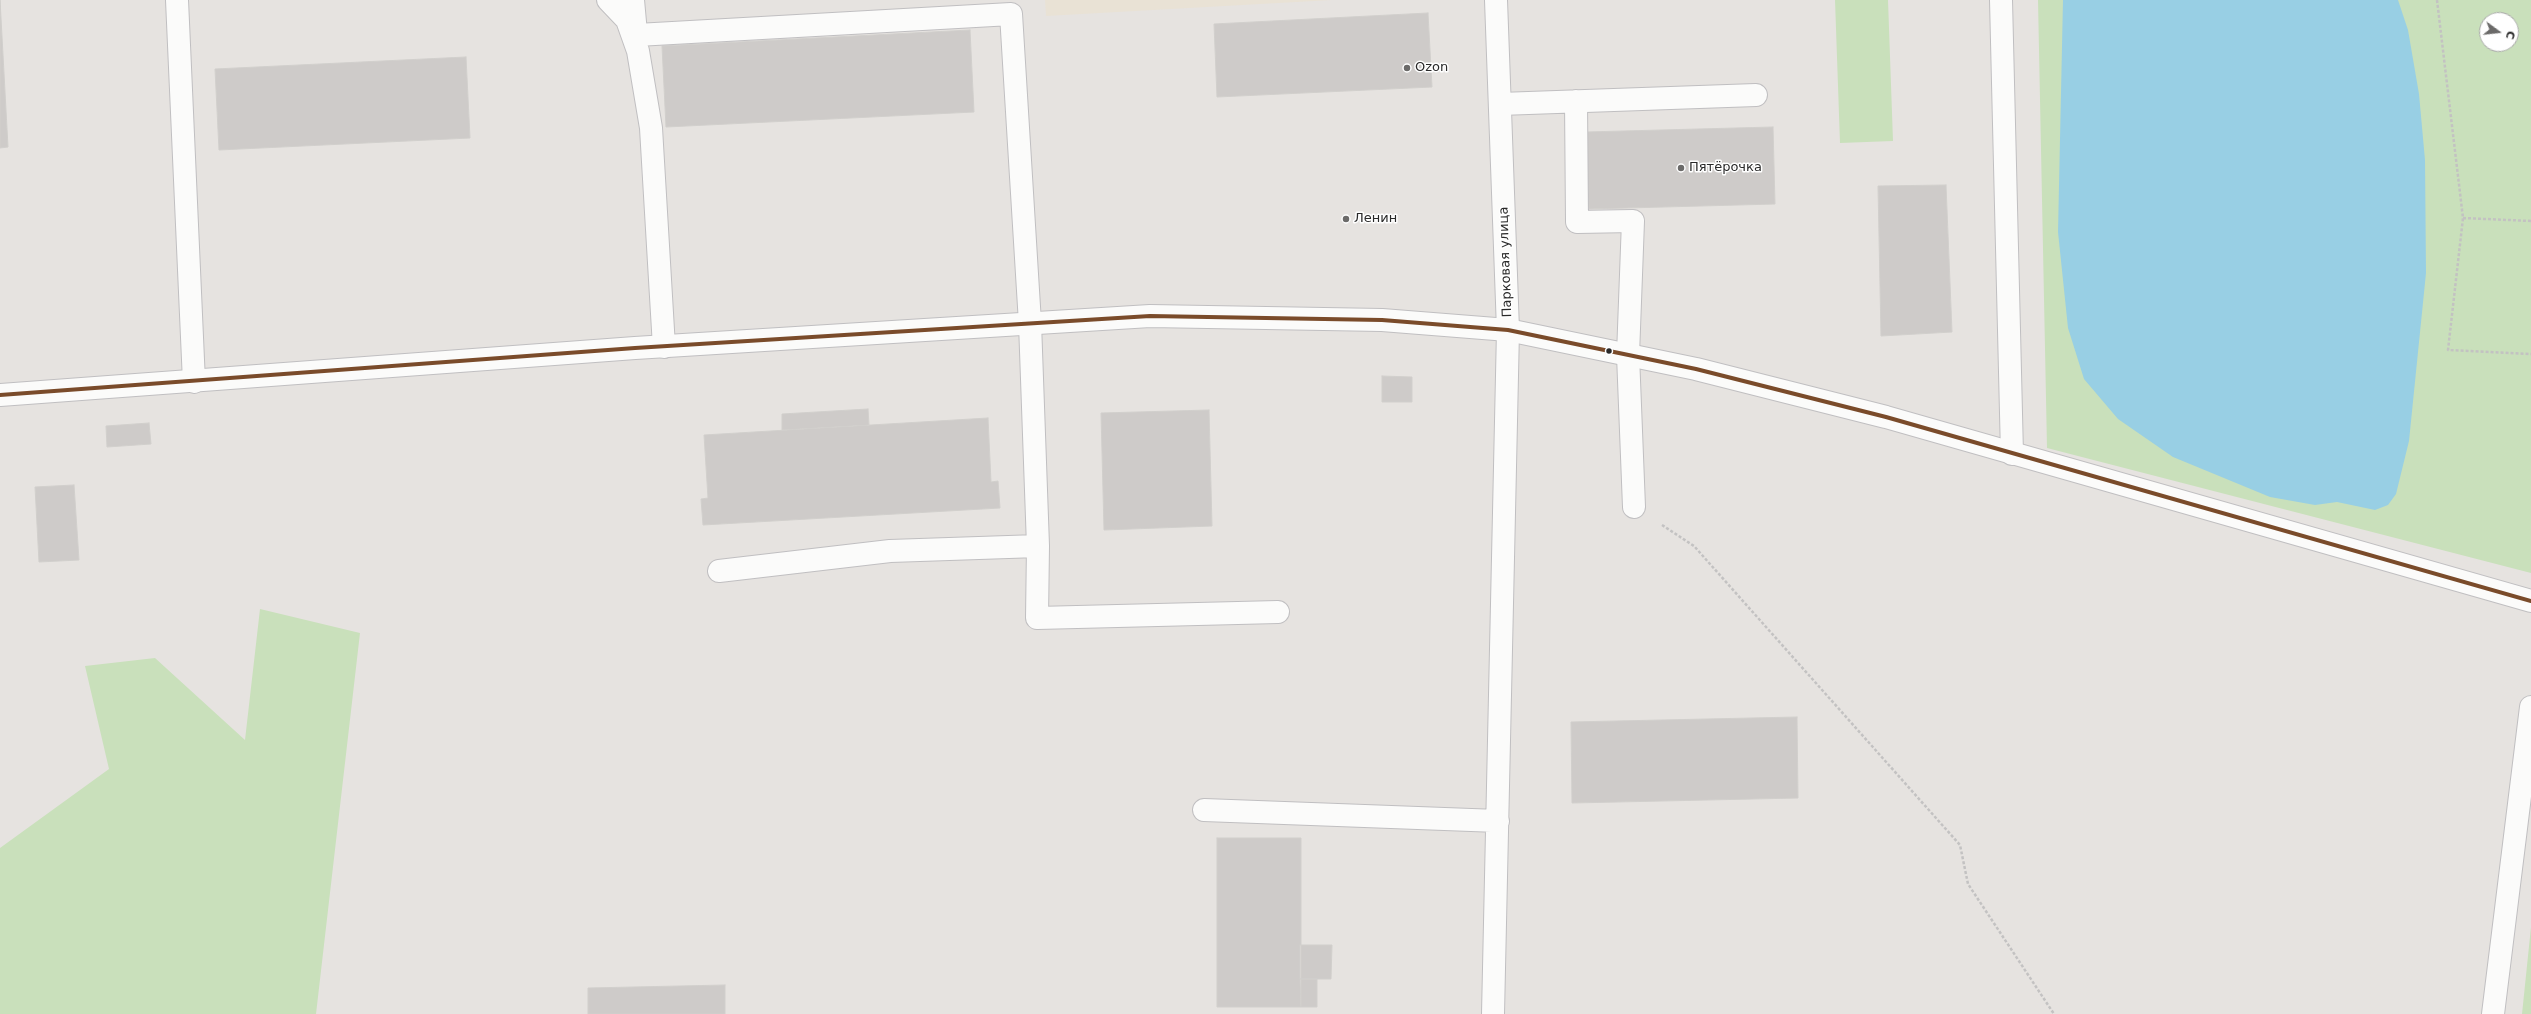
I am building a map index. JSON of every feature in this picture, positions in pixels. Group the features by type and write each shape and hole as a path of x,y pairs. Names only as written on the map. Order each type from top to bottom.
{"street":[{"path":"177,0 194,382"},
{"path":"608,0 627,20 637,43"},
{"path":"633,0 637,43 651,128 664,347"},
{"name":"Парковая улица","path":"1496,0 1508,330 1696,369 1886,417 2531,601"},
{"path":"2001,0 2012,454"},
{"path":"637,43 1011,14 1030,323 1038,546 1037,618 1278,612"},
{"path":"1500,104 1756,95"},
{"path":"1576,101 1577,222 1633,221 1628,355 1634,507"},
{"path":"0,395 664,347 1150,316 1382,320 1508,330 1493,1014"},
{"path":"719,571 890,551 1038,546"},
{"path":"2493,1014 2531,707"},
{"path":"1204,810 1498,821"}],"path":[{"path":"2437,0 2463,218 2448,350 2531,354"},
{"path":"2463,218 2531,221"},
{"path":"1634,507 1694,546 1960,846 1968,884 2054,1014"}],"shaded area":[{"path":"1045,0 1332,0 1046,16"}],"green space":[{"path":"1835,0 1888,0 1893,141 1840,143"},
{"path":"2038,0 2531,0 2531,573 2047,448"},
{"path":"260,609 360,633 316,1014 0,1014 0,848 109,769 85,666 155,658 245,740"},
{"path":"2531,927 2531,1014 2522,1014"}],"water":[{"path":"2063,0 2398,0 2408,30 2419,94 2425,160 2426,273 2409,441 2396,494 2388,505 2375,510 2337,502 2315,505 2270,497 2173,457 2118,419 2084,379 2068,328 2058,232"}],"building":[{"path":"0,0 8,147 0,148"},
{"path":"1428,13 1432,87 1217,97 1214,24"},
{"path":"970,30 974,112 666,127 662,46"},
{"path":"466,57 470,138 219,150 215,69"},
{"name":"Пятёрочка","path":"1773,127 1775,204 1589,209 1586,132"},
{"path":"1946,185 1952,332 1881,336 1878,186"},
{"path":"1382,376 1412,377 1412,402 1382,402"},
{"path":"868,409 869,425 782,430 782,414"},
{"path":"1209,410 1212,526 1104,530 1101,413"},
{"path":"988,418 991,482 998,481 1000,508 703,525 701,499 708,498 704,435"},
{"path":"149,423 151,444 107,447 106,426"},
{"path":"74,485 79,560 39,562 35,487"},
{"path":"1797,717 1798,798 1572,803 1571,722"},
{"path":"1217,838 1301,838 1301,1007 1217,1007"},
{"path":"1300,945 1332,945 1331,979 1300,979"},
{"path":"1300,979 1317,979 1317,1007 1301,1007"},
{"path":"725,985 725,1014 588,1014 588,988"}],"transit line":[{"path":"0,395 635,348 1150,316 1382,320 1508,330 1696,369 1886,417 2531,601"}],"place":[{"name":"Ozon","path":"1407,68"},
{"name":"Пятёрочка","path":"1681,168"},
{"name":"Ленин","path":"1346,219"}]}
